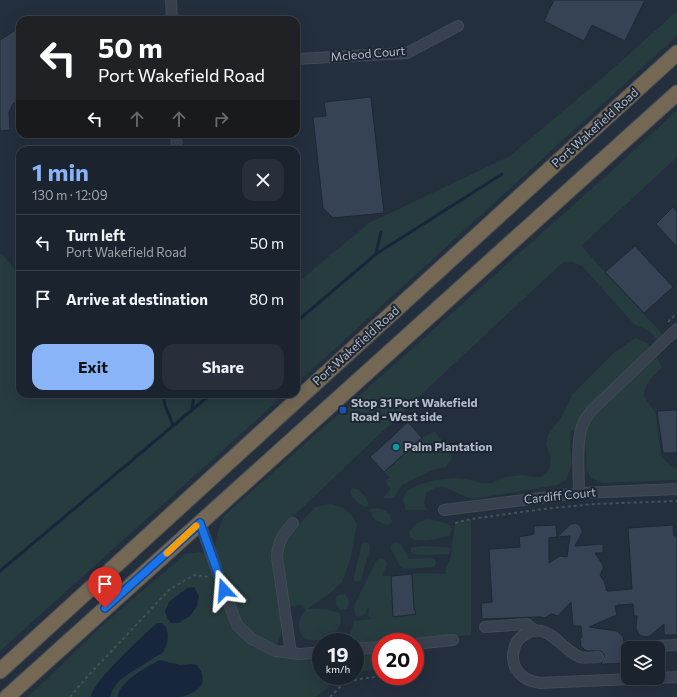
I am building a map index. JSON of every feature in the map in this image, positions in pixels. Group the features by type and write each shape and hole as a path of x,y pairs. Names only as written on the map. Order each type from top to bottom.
{"highway":[{"name":"Port Wakefield Road","path":"300,398 677,54"},
{"path":"9,695 677,93"},
{"name":"Port Wakefield Road","path":"0,671 300,398"}],"street":[{"path":"171,0 172,16"},
{"name":"Mcleod Court","path":"300,59 407,53 458,26"},
{"path":"579,493 578,452 582,424 592,410 677,329"},
{"name":"Cardiff Court","path":"444,510 579,493 677,489"},
{"path":"200,523 237,625 252,639 275,651 300,654 312,653"},
{"path":"290,653 277,557 280,541 293,523"},
{"path":"485,627 527,624 534,630"},
{"path":"598,657 581,657 571,652 546,632 534,630 526,633 516,643 513,659 515,668 522,676 540,684 621,680"},
{"path":"424,643 452,640"},
{"path":"665,646 677,645"},
{"path":"665,678 677,677"}],"path":[{"path":"455,523 471,519 594,504 677,501"},
{"path":"70,697 170,589 194,575 219,577"},
{"path":"330,697 343,684 372,677"}],"green space":[{"path":"677,11 677,36 300,380 300,281 369,223 510,156 608,73"},
{"path":"677,110 677,157 581,246 667,339 661,344 649,331 634,324 582,266 573,262 563,262 281,528 275,540 273,555 281,619 281,634 275,651 312,652 312,685 331,685 314,697 28,697 104,624 185,554 199,552 212,557 218,531 224,516 615,168"},
{"path":"2,254 16,271 16,398 281,398 0,651 0,255"},
{"path":"635,338 647,343 662,367 648,382 643,395 656,414 661,456 672,467 677,468 677,480 602,483 591,478 587,471 585,433 571,430 570,446 572,463 566,480 557,485 473,499 447,488 436,487 426,493 424,503 427,510 406,510 403,499 406,492 417,485 437,480 455,478 481,483 492,483 504,477 523,475 542,477 549,470 551,458 546,444 548,435 560,419 572,395 615,352"},
{"path":"434,431 448,448 452,458 446,467 430,471 402,485 394,498 383,498 391,489 385,481 390,478 384,472 422,438"},
{"path":"352,488 360,491 364,496 369,504 367,507 359,504 353,497 350,492"},
{"path":"331,504 344,508 352,516 357,525 350,560 342,582 329,594 307,609 320,609 339,613 341,621 338,629 334,633 312,633 312,640 307,639 301,634 299,626 299,621 306,610 301,605 286,607 281,554 283,543 296,527 316,507"},
{"path":"375,508 387,512 391,517 392,523 387,525 373,518 370,509"},
{"path":"429,519 450,525 452,527 449,536 429,540 416,540 410,537 409,532 415,525"},
{"path":"471,519 471,635 424,639 424,633 372,633 372,644 364,644 364,633 351,633 354,621 371,619 368,615 369,607 364,615 358,617 355,615 354,606 376,561 381,558 385,560 387,564 382,576 391,576 393,617 416,614 414,608 412,574 446,574 446,567 450,560 455,523"},
{"path":"366,542 369,544 370,549 361,580 357,582 354,581 354,576 362,544"},
{"path":"395,543 401,545 409,559 431,558 435,560 436,563 434,567 404,569 400,566 390,548 391,545"},
{"path":"421,546 448,547 451,549 449,554 418,555 411,553 411,548"},
{"path":"345,594 349,601 349,605 347,609 340,610 337,606 335,598 339,595"},
{"path":"364,648 372,648 372,670 364,671"}],"water":[{"path":"194,587 199,596 197,606 190,616 178,623 171,623 167,618 165,611 169,602 187,588"},
{"path":"157,623 162,623 167,630 167,642 163,652 122,678 113,690 110,697 91,697 100,681 109,670"},
{"path":"160,660 180,665 197,665 203,677 201,686 193,692 181,697 118,697 119,691 128,680 141,670"}],"building":[{"path":"554,0 645,0 625,41 592,25 584,41 544,21"},
{"path":"16,30 16,102 13,104 9,112 10,130 0,131 0,40"},
{"path":"371,97 384,213 333,218 323,208 313,117 326,116 324,102"},
{"path":"673,207 677,212 677,247 656,224"},
{"path":"635,246 673,287 644,313 605,272"},
{"path":"677,410 677,453 663,453 657,411"},
{"name":"Palm Plantation","path":"408,422 422,438 384,472 370,457"},
{"path":"576,523 580,526 582,533 575,546 603,544 603,553 595,553 603,565 600,575 604,581 607,591 632,589 628,528 673,525 674,536 677,536 677,635 664,635 664,624 650,636 641,636 638,634 636,628 637,616 634,616 633,604 615,606 617,615 589,627 617,631 623,636 624,641 621,641 621,663 601,664 604,654 601,651 588,651 581,646 581,626 573,626 571,602 558,616 551,614 545,618 482,619 481,603 492,602 489,549 520,547 519,537 534,534 534,526 556,525 557,537 571,524","holes":["570,536 567,557 560,556 549,563 549,538"]},
{"path":"412,574 414,608 416,614 393,617 391,576"}],"waterway":[{"path":"300,319 376,254 502,174"},
{"path":"376,253 381,232"},
{"path":"164,398 173,425"},
{"path":"192,410 194,398"},
{"path":"0,571 206,398"}],"slow traffic":[{"path":"167,553 196,526"}],"place":[{"name":"Stop 31 Port Wakefield Road - West side","path":"343,410"},
{"name":"Palm Plantation","path":"396,447"}],"route":[{"path":"105,608 200,523 224,590"}]}
